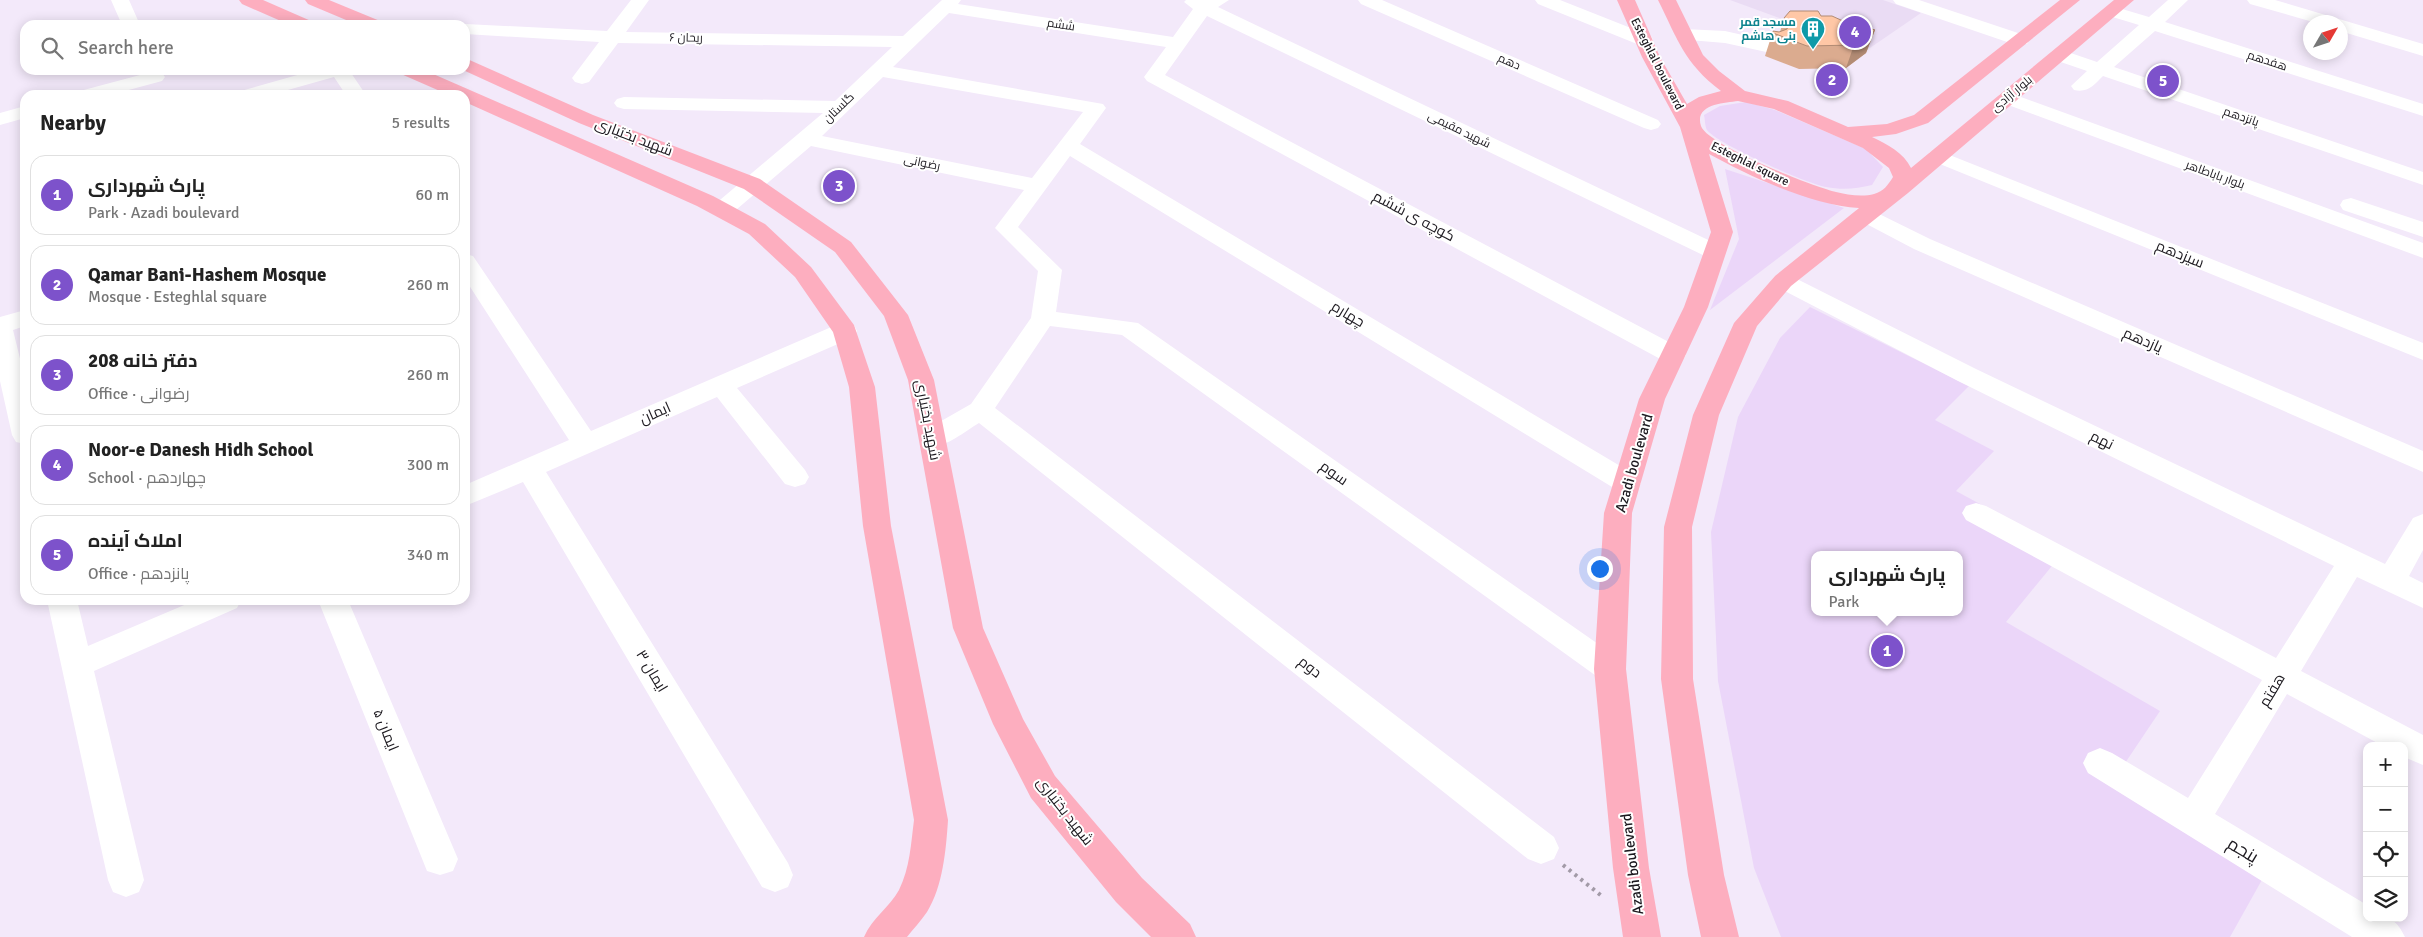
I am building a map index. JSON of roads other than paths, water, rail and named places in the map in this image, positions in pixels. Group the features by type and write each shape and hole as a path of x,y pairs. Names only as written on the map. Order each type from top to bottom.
{"main road":[{"path":"248,0 294,20"},
{"path":"314,0 362,20"},
{"name":"Esteghlal boulevard","path":"1626,0 1644,40 1690,127"},
{"path":"1667,0 1694,56 1712,75 1738,95"},
{"path":"1845,133 1889,130 1921,119 2071,0"},
{"name":"بلوار آزادی","path":"1894,192 2118,5"},
{"name":"شهید بختیاری","path":"470,66 586,119 752,184 843,247 896,315 921,380 968,628 1009,724 1043,787 1129,890 1177,937"},
{"name":"شهید بختیاری","path":"419,75 454,90"},
{"path":"1690,127 1689,116 1694,108 1706,101 1738,95 1781,105 1870,144 1893,159 1899,165 1904,177 1894,192 1782,280 1746,324 1706,415 1678,527 1677,679 1706,875 1720,937"},
{"name":"شهید بختیاری","path":"470,97 722,210 757,229 803,272 845,331 862,387 877,526 931,820 927,860 914,900 883,937"},
{"name":"Azadi boulevard","path":"1640,931 1610,668 1618,513 1652,399 1696,308 1722,232 1690,127"},
{"name":"Esteghlal square","path":"1690,127 1698,137 1712,147 1802,189 1824,197 1848,201 1870,200 1894,192"}],"street":[{"path":"120,0 129,20"},
{"path":"582,78 640,0"},
{"name":"دهم","path":"1367,0 1651,124"},
{"path":"1544,0 1644,40"},
{"path":"1902,0 2020,40"},
{"path":"2081,86 2179,0"},
{"path":"2256,0 2307,15"},
{"path":"1178,44 1204,2"},
{"name":"شهید مقیمی","path":"1204,2 1715,252"},
{"name":"ششم","path":"948,4 1178,44"},
{"name":"گلستان","path":"722,210 807,139 948,4"},
{"name":"هفدهم","path":"2118,5 2152,24 2423,110"},
{"path":"2348,27 2423,50"},
{"name":"ریحان ۶","path":"470,29 612,37 907,42"},
{"path":"1684,36 1725,37 1771,47"},
{"name":"کوچه ی ششم","path":"1178,44 1154,78 1673,355"},
{"name":"پانزدهم","path":"2059,55 2423,180"},
{"path":"878,70 1096,108 1006,228 1050,270 1043,318 980,410 932,439"},
{"path":"103,90 147,75"},
{"path":"154,75 161,90"},
{"path":"266,90 319,75"},
{"path":"341,75 352,90"},
{"name":"بلوار باباطاهر","path":"2014,93 2377,224 2423,251"},
{"path":"624,103 840,107"},
{"path":"0,119 20,113"},
{"name":"رضوانی","path":"807,139 1038,186"},
{"name":"چهارم","path":"1068,146 1627,483"},
{"name":"سیزدهم","path":"1938,156 2423,352"},
{"path":"2377,224 2423,209"},
{"name":"یازدهم","path":"1865,214 1922,244 2423,462"},
{"name":"بلوار باباطاهر","path":"2377,224 2423,230"},
{"path":"470,269 586,444"},
{"name":"نهم","path":"1782,280 1967,375 2423,596"},
{"name":"سوم","path":"1043,318 1129,328 1610,668"},
{"path":"20,319 0,325 20,413"},
{"name":"ایمان","path":"470,494 845,331"},
{"path":"721,385 795,477"},
{"name":"دوم","path":"980,410 1541,848"},
{"name":"ایمان ۳","path":"529,468 775,875"},
{"path":"1976,513 2423,751"},
{"path":"2392,580 2423,525"},
{"name":"هفتم","path":"2193,820 2280,675 2352,561"},
{"path":"63,605 126,880"},
{"path":"77,665 215,605"},
{"name":"ایمان ۵","path":"335,605 440,859"},
{"name":"پنجم","path":"2100,763 2386,937"}],"place":[{"name":"Noor-e Danesh Hidh School","path":"1855,32"},
{"name":"مسجد قمر بنی هاشم","path":"1813,50"},
{"name":"Qamar Bani-Hashem Mosque","path":"1832,80"},
{"name":"املاک آینده","path":"2163,81"},
{"name":"دفتر خانه 208","path":"839,186"},
{"name":"پارک شهرداری","path":"1887,651"}]}
